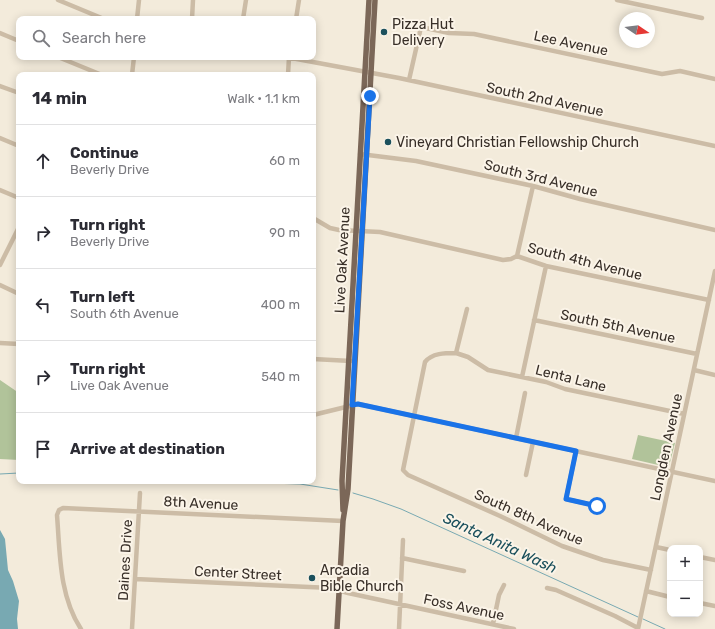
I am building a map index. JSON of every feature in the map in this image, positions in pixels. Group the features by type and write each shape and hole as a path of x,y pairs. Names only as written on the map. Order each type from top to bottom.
{"main road":[{"name":"Live Oak Avenue","path":"368,0 368,72"},
{"name":"Live Oak Avenue","path":"337,629 344,495 352,405 352,361 368,72 375,0"},
{"name":"Live Oak Avenue","path":"345,488 346,407 352,361"}],"street":[{"path":"58,0 97,16"},
{"path":"137,16 139,0"},
{"path":"192,16 193,0"},
{"path":"243,16 246,0"},
{"path":"296,16 299,0"},
{"path":"617,0 702,18"},
{"name":"Lee Avenue","path":"409,80 421,27 449,34 474,34 662,74 680,71 715,79"},
{"path":"0,33 16,40"},
{"path":"65,60 95,72"},
{"path":"132,72 134,60"},
{"path":"288,60 288,72"},
{"name":"South 2nd Avenue","path":"304,60 409,80 715,146"},
{"path":"0,86 16,92"},
{"path":"0,138 16,145"},
{"name":"South 3rd Avenue","path":"364,154 416,161 533,186 580,199 715,230"},
{"path":"517,256 533,186"},
{"path":"0,190 16,197"},
{"name":"South 4th Avenue","path":"316,220 330,228 339,230 380,232 503,260 511,259 517,256 546,266 709,300"},
{"path":"0,265 2,256 16,232"},
{"path":"522,377 546,266"},
{"name":"Longden Avenue","path":"638,629 715,271"},
{"path":"0,285 16,293"},
{"path":"414,416 425,362 429,358 445,353 456,353 467,309"},
{"name":"South 5th Avenue","path":"534,320 697,354"},
{"path":"0,343 16,344"},
{"name":"Lenta Lane","path":"456,353 468,357 488,370 546,382 564,389 684,414"},
{"path":"316,359 352,361"},
{"path":"694,370 715,375"},
{"path":"516,438 525,393"},
{"path":"316,414 358,404 715,481"},
{"name":"South 8th Avenue","path":"414,416 403,470 408,475 500,516 562,546 603,560 651,570"},
{"path":"526,475 533,442"},
{"path":"576,451 566,499 597,506"},
{"name":"Daines Drive","path":"132,629 140,493"},
{"name":"8th Avenue","path":"81,629 77,623 66,595 61,568 57,515 59,510 63,508 343,521"},
{"path":"399,629 403,540"},
{"path":"656,547 667,549"},
{"path":"402,558 464,571"},
{"path":"703,558 715,560"},
{"name":"Center Street","path":"135,579 331,588 340,591"},
{"path":"493,624 499,595 504,585"},
{"path":"547,588 556,590 615,616 638,629"},
{"name":"Foss Avenue","path":"340,591 514,629"},
{"path":"646,592 667,596"},
{"path":"703,604 715,606"}],"green space":[{"path":"0,380 16,391 16,460 0,459"},
{"path":"638,435 675,443 669,466 667,467 632,459"}],"water":[{"path":"0,530 5,539 8,570 19,601 17,619 18,629 0,629"}],"waterway":[{"name":"Santa Anita Wash","path":"0,474 16,473"},
{"name":"Santa Anita Wash","path":"300,484 338,490"},
{"name":"Santa Anita Wash","path":"353,493 401,509 638,617"},
{"name":"Santa Anita Wash","path":"643,619 665,629"}],"place":[{"name":"Pizza Hut Delivery","path":"384,32"},
{"name":"Vineyard Christian Fellowship Church","path":"388,142"},
{"name":"Arcadia Bible Church","path":"312,578"}],"route":[{"path":"370,96 352,405 358,404 576,451 566,499 597,506"}]}
